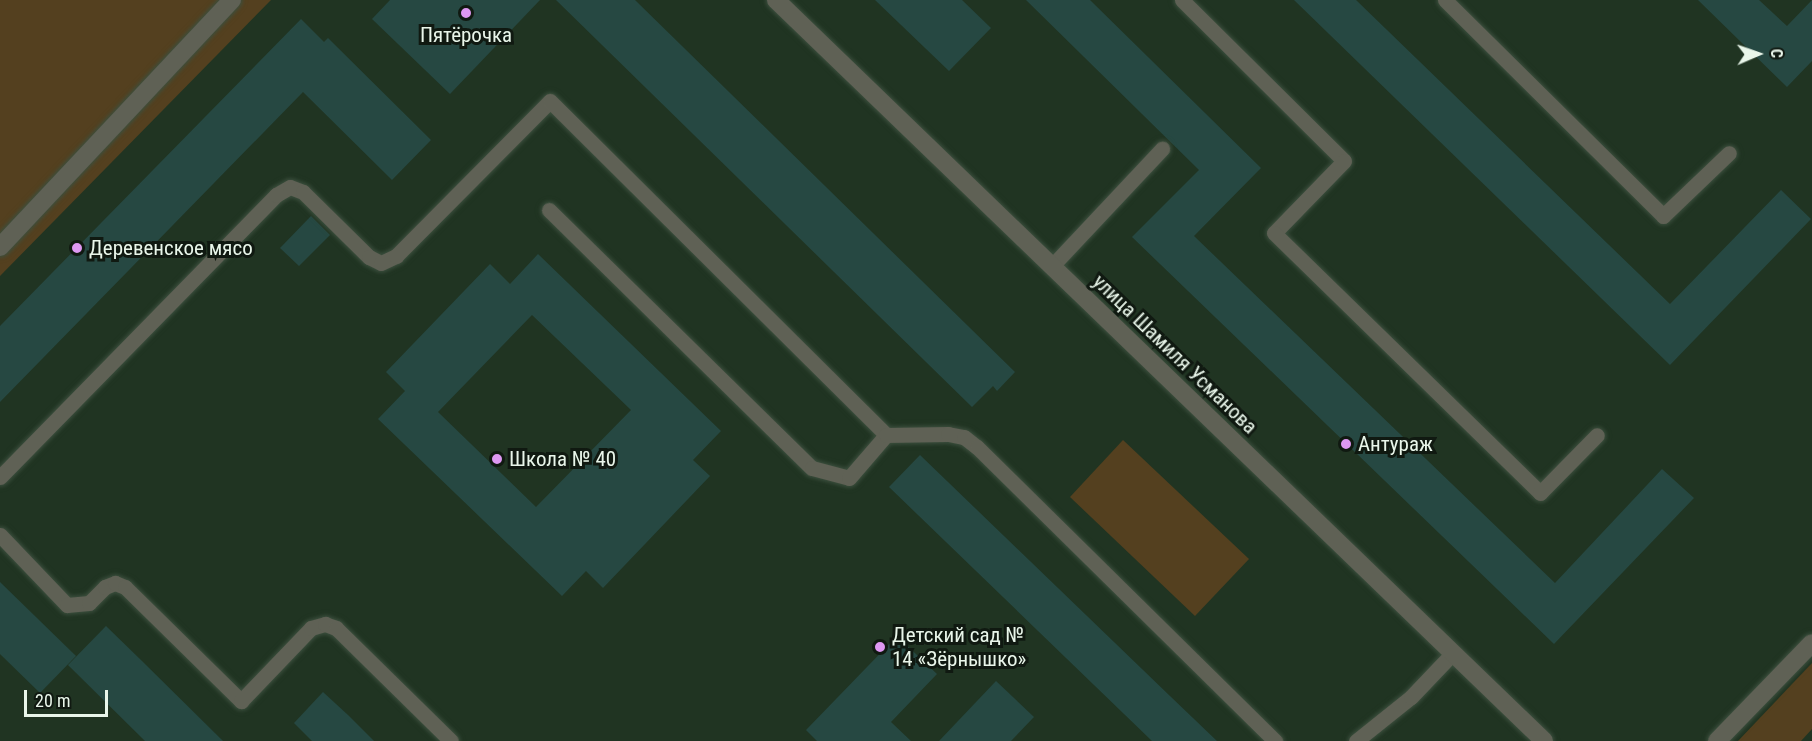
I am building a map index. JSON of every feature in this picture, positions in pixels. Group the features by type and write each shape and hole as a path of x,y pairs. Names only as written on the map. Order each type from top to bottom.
{"street":[{"path":"0,247 232,0"},
{"name":"улица Шамиля Усманова","path":"776,0 1544,741"},
{"path":"1717,741 1812,643"}],"lane":[{"path":"1182,0 1344,161 1274,233 1540,493 1597,435"},
{"path":"1445,0 1663,216 1729,153"},
{"path":"0,477 276,195 290,187 303,192 369,257 381,263 396,256 550,101 886,435 948,434 964,437 977,447 1275,741"},
{"path":"1052,266 1162,149"},
{"path":"549,210 812,468 849,478 886,435"},
{"path":"0,535 67,605 89,603 105,587 115,583 125,587 241,701 311,628 325,624 336,628 451,741"},
{"path":"1356,741 1411,697 1452,654"}],"shaded area":[{"path":"0,0 271,0 0,276"},
{"path":"1123,440 1249,559 1195,616 1070,497"},
{"path":"1812,663 1812,729 1801,741 1738,741"}],"building":[{"path":"390,0 540,0 450,94 372,19"},
{"path":"556,0 635,0 1015,372 997,391 993,386 972,407"},
{"path":"875,0 962,0 991,28 949,71"},
{"path":"1026,0 1090,0 1261,168 1194,236 1555,583 1662,469 1694,498 1554,644 1132,237 1199,170"},
{"path":"1294,0 1356,0 1670,304 1781,190 1811,219 1670,365"},
{"path":"1698,0 1759,0 1787,26 1812,0 1812,61 1787,87"},
{"path":"301,19 324,42 328,38 431,140 392,180 303,92 0,402 0,326"},
{"path":"311,216 330,235 299,266 280,248"},
{"path":"538,254 721,431 693,460 710,476 603,588 586,571 562,596 378,419 405,391 386,372 490,264 510,284","holes":["532,315 631,410 536,507 438,412"]},
{"path":"920,455 1217,741 1152,741 889,487"},
{"path":"0,582 76,656 40,693 0,654"},
{"path":"106,626 223,741 145,741 68,665"},
{"path":"897,636 937,674 891,722 911,741 817,741 806,730"},
{"path":"996,681 1034,717 1011,741 939,741"},
{"path":"323,692 374,741 312,741 294,723"}],"place":[{"name":"Пятёрочка","path":"466,13"},
{"name":"Деревенское мясо","path":"77,248"},
{"name":"Антураж","path":"1346,444"},
{"name":"Школа № 40","path":"497,459"},
{"name":"Детский сад № 14 «Зёрнышко»","path":"880,647"}]}
